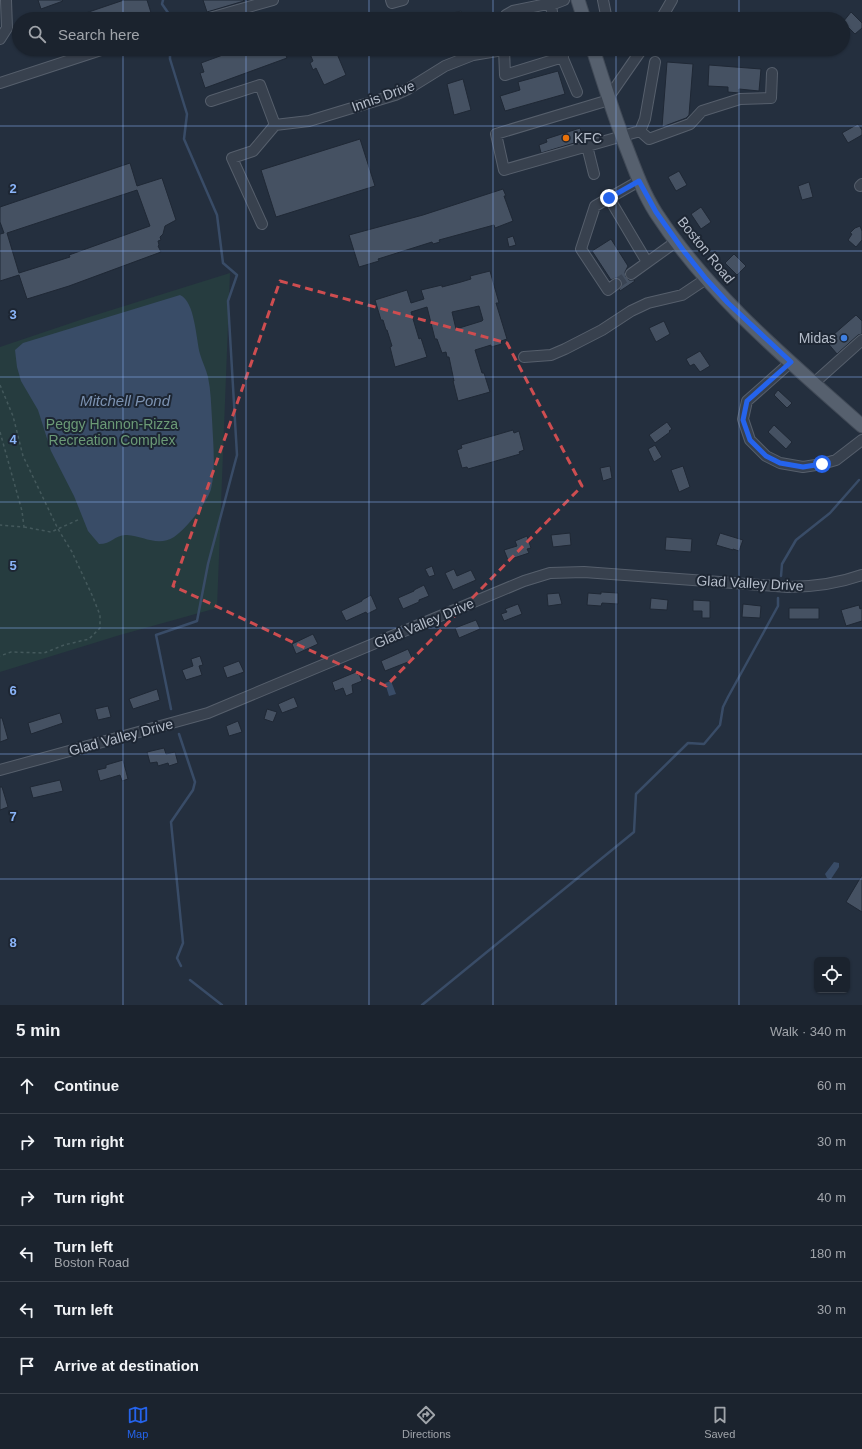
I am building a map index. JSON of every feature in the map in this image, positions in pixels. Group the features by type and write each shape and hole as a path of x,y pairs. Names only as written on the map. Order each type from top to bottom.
{"main road":[{"path":"578,0 582,12"},
{"name":"Boston Road","path":"595,56 608,99 639,181 656,212 706,279 728,303 862,426"}],"street":[{"path":"0,39 7,28 6,0"},
{"path":"231,12 273,0"},
{"path":"391,0 392,3 403,0"},
{"path":"510,12 513,10 542,5 551,5 564,0"},
{"path":"603,0 605,12"},
{"path":"665,12 672,0"},
{"path":"551,5 552,12"},
{"path":"0,83 83,56"},
{"name":"Innis Drive","path":"275,125 309,121 395,95 408,89 445,66 470,56"},
{"path":"506,56 505,75 553,56"},
{"path":"562,56 577,92"},
{"path":"637,56 608,99 496,134 504,170 640,131"},
{"path":"640,131 645,119 655,62"},
{"path":"640,131 649,139 690,124 702,111 740,99 771,98 772,73"},
{"path":"211,101 260,85 275,125 253,151 232,158 262,224"},
{"path":"587,146 594,174"},
{"path":"616,284 608,290 581,249 595,206 639,181"},
{"path":"609,198 647,262"},
{"path":"631,274 677,241"},
{"path":"524,357 551,355 597,333 631,311 648,303 682,295 706,279"},
{"path":"814,383 862,340"},
{"path":"791,362 747,401 743,420 750,440 766,456 780,463 803,467 836,460 862,440"},
{"name":"Glad Valley Drive","path":"0,770 208,713 524,581 550,573 584,572 788,587 821,586 850,580 862,575"}],"path":[{"path":"0,385 12,416 23,456 58,530 72,552 100,615 100,628 89,639 64,645 44,653 11,652 0,656"},
{"path":"0,432 22,511 24,527"},
{"path":"0,524 51,532 80,519"}],"highlighted area":[{"path":"280,281 507,343 582,486 386,686 173,586"}],"green space":[{"name":"Peggy Hannon-Rizza Recreation Complex","path":"230,273 217,608 120,635 0,672 0,347 86,318"}],"water":[{"name":"Mitchell Pond","path":"180,295 185,299 192,312 200,354 209,382 214,454 213,481 211,489 209,495 196,515 179,533 168,540 156,541 123,535 103,544 99,544 88,531 74,496 51,451 38,410 21,381 17,367 15,350 23,343"},
{"path":"391,681 396,694 389,696 385,683"},
{"path":"834,862 839,863 839,867 831,879 827,878 825,874"}],"building":[{"path":"38,0 62,0 63,1 41,9"},
{"path":"124,0 147,0 151,12 89,12"},
{"path":"203,0 243,0 244,1 207,12"},
{"path":"851,12 862,23 862,28 855,34 850,29"},
{"path":"220,56 286,56 287,58 205,88 200,73 204,72 201,63"},
{"path":"311,56 338,56 346,75 324,85 316,68 313,70 310,63 313,61"},
{"path":"667,62 693,64 689,115 686,118 662,127"},
{"path":"709,65 761,69 759,91 739,89 739,93 728,92 728,87 708,86"},
{"path":"558,71 565,94 505,111 500,96 520,90 518,82"},
{"path":"463,79 471,110 454,115 447,84"},
{"path":"858,124 862,130 862,135 848,143 842,133"},
{"path":"580,128 584,140 541,153 539,145 547,142 546,139"},
{"path":"360,139 375,186 276,217 261,170"},
{"path":"130,163 137,186 162,178 176,220 165,226 163,234 160,237 161,240 158,241 158,246 161,252 69,286 27,299 19,275 0,281 0,234 4,233 0,222 0,207","holes":["137,190 150,226 69,255 70,257 19,273 7,233"]},
{"path":"679,171 687,185 676,191 668,177"},
{"path":"809,182 813,197 802,200 798,186"},
{"path":"503,189 513,221 495,228 494,225 439,240 440,242 433,244 432,242 378,259 379,261 359,267 349,235 423,215"},
{"path":"701,207 711,222 701,229 691,214"},
{"path":"860,226 862,231 862,240 856,247 848,240 852,234 850,233 855,228"},
{"path":"513,236 516,245 509,247 507,238"},
{"path":"611,239 628,266 625,272 626,277 629,280 635,281 620,291 619,290 622,284 621,280 616,278 611,280 592,251"},
{"path":"734,254 746,266 737,275 725,263"},
{"path":"490,271 499,303 496,303 507,339 501,341 502,344 491,347 491,345 475,350 490,392 458,401 449,357 447,357 446,352 442,353 437,339 435,339 427,307 411,312 419,339 421,338 427,357 395,367 390,347 392,346 383,320 381,320 375,300 407,290 411,303 424,299 421,290 461,282 471,279 470,276","holes":["479,306 483,320 456,329 452,312"]},
{"name":"Midas","path":"856,315 862,321 862,334 858,335 837,354 826,341"},
{"path":"664,321 670,334 656,342 649,328"},
{"path":"700,351 710,366 700,372 694,364 690,366 686,359"},
{"path":"778,390 792,403 787,408 774,395"},
{"path":"667,422 672,429 655,443 649,435"},
{"path":"774,425 792,442 786,449 768,432"},
{"path":"513,430 514,433 519,431 524,450 519,452 520,454 468,469 467,467 462,468 457,450 462,448 461,445"},
{"path":"655,445 662,457 654,462 648,449"},
{"path":"610,466 612,478 603,481 600,468"},
{"path":"683,466 690,487 679,492 671,470"},
{"path":"570,533 571,545 553,547 551,535"},
{"path":"720,533 743,540 739,551 716,545"},
{"path":"527,536 531,548 527,549 529,553 508,560 504,550 517,546 515,541"},
{"path":"666,537 692,539 691,552 665,550"},
{"path":"432,566 435,575 429,577 425,569"},
{"path":"454,569 457,576 471,570 476,580 453,590 445,573"},
{"path":"424,585 429,596 403,609 398,598"},
{"path":"601,592 618,593 618,604 602,603 601,606 587,605 588,593 601,594"},
{"path":"559,593 562,604 548,606 547,594"},
{"path":"371,595 377,609 346,621 341,611"},
{"path":"651,598 668,600 667,610 650,609"},
{"path":"693,600 710,601 710,618 702,618 702,611 693,611"},
{"path":"518,604 522,614 504,621 501,614 507,612 505,609"},
{"path":"743,604 761,606 760,618 742,617"},
{"path":"859,605 860,609 862,608 862,621 846,626 841,610"},
{"path":"789,608 819,608 819,619 789,619"},
{"path":"476,620 480,629 459,638 455,628"},
{"path":"313,634 318,644 296,654 292,644"},
{"path":"408,649 413,660 385,671 381,661"},
{"path":"200,656 203,665 199,666 202,675 186,680 182,670 193,666 191,659"},
{"path":"239,661 244,672 227,678 223,667"},
{"path":"356,672 358,675 359,674 362,681 352,685 353,693 346,696 343,688 335,691 332,682"},
{"path":"157,689 160,700 133,709 129,699"},
{"path":"294,697 298,707 282,713 278,704"},
{"path":"108,706 111,717 98,720 95,709"},
{"path":"267,709 277,712 273,722 264,719"},
{"path":"60,713 63,723 31,734 28,723"},
{"path":"0,718 2,718 8,739 0,742"},
{"path":"238,721 242,732 229,736 226,726"},
{"path":"164,748 166,754 175,752 178,763 169,766 168,763 158,766 157,762 150,763 147,752"},
{"path":"123,760 128,779 122,781 120,775 100,781 97,770 106,768 106,765"},
{"path":"60,780 63,791 33,798 30,787"},
{"path":"0,787 2,787 8,807 0,810"},
{"path":"862,875 862,912 846,902"}],"waterway":[{"path":"163,0 162,4 168,12"},
{"path":"170,56 187,114 184,139 217,215 223,263 237,275 228,301 237,455 208,564 197,621 156,635 171,709"},
{"path":"781,576 782,564 796,540 830,513 859,480"},
{"path":"422,1005 634,832 636,794 688,743 704,744 720,725 723,707 778,606 778,598"},
{"path":"179,734 195,782 193,790 171,822 183,943 177,958 181,966"},
{"path":"190,980 222,1005"}],"tunnel":[{"path":"616,284 631,274"}],"place":[{"name":"KFC","path":"566,138"},
{"name":"Midas","path":"844,338"}],"route":[{"path":"609,198 639,181 656,212 706,279 728,303 791,362 747,401 743,420 750,440 766,456 780,463 803,467 822,464"}]}
